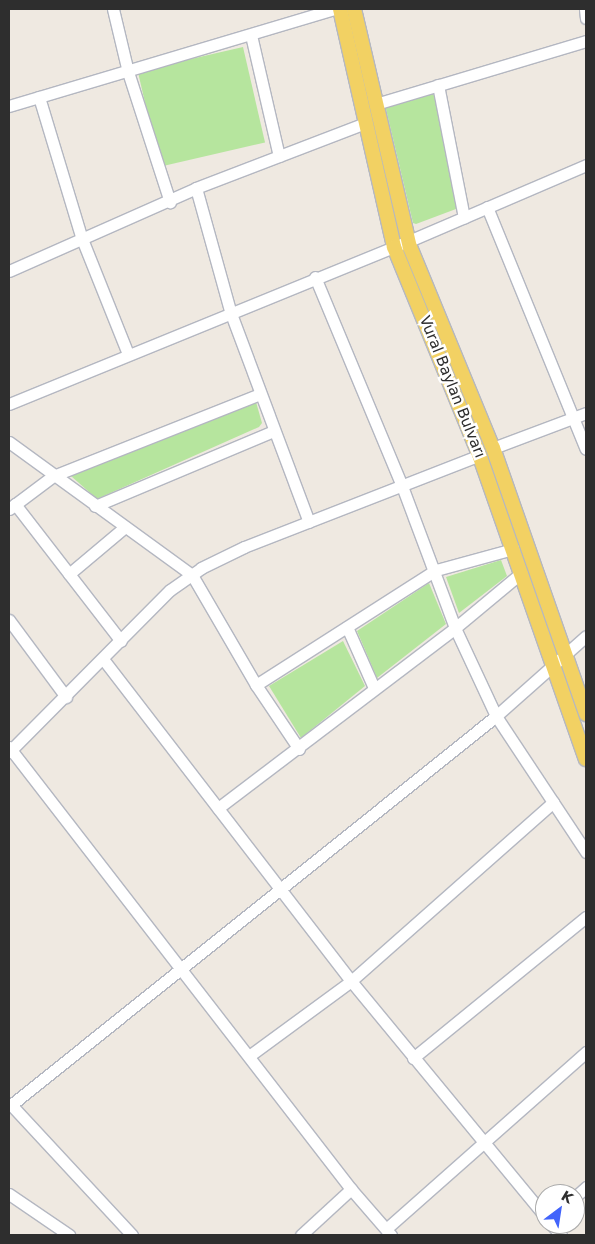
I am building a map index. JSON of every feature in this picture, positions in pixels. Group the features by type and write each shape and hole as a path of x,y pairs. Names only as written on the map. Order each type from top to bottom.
{"main road":[{"name":"Vural Baylan Bulvarı","path":"340,9 394,247 480,455 586,759"},
{"name":"Vural Baylan Bulvarı","path":"354,9 409,241 493,448 563,654 586,714"}],"street":[{"path":"112,9 128,72 170,202"},
{"path":"9,106 335,9"},
{"path":"585,9 586,18"},
{"path":"251,35 279,156"},
{"path":"376,104 586,41"},
{"path":"438,85 464,217"},
{"path":"38,97 82,239 128,354"},
{"path":"9,271 170,202 196,188 365,123"},
{"path":"9,404 315,277 409,241 586,165"},
{"path":"196,188 230,312 273,431 309,522"},
{"path":"487,207 586,449"},
{"path":"315,277 436,570 455,628 496,716 586,852"},
{"path":"121,641 69,574 12,506 53,476 260,394"},
{"path":"493,448 586,413"},
{"path":"95,506 273,431"},
{"path":"9,442 53,476 192,575 256,685 299,749"},
{"path":"480,455 244,547 192,575 170,590 104,659 10,750 182,968 351,1189 389,1232 484,1143 586,1052"},
{"path":"69,574 125,527"},
{"path":"256,685 436,570 513,549"},
{"path":"218,808 299,749 374,688 455,628 521,573"},
{"path":"9,620 66,697"},
{"path":"347,627 374,688"},
{"path":"132,1235 10,1106 496,716 563,654 586,636"},
{"path":"104,659 351,981 535,1204"},
{"path":"249,1056 351,981 553,802"},
{"path":"413,1058 586,917"},
{"path":"302,1235 351,1189"},
{"path":"9,1194 69,1235"}],"green space":[{"path":"243,47 265,142 160,167 138,71"},
{"path":"433,92 459,204 456,209 416,224 413,223 385,105"},
{"path":"256,402 262,423 259,427 97,499 71,476"},
{"path":"501,560 507,576 459,613 446,577"},
{"path":"429,583 446,624 377,678 357,631"},
{"path":"343,641 365,686 301,738 269,686"}]}
